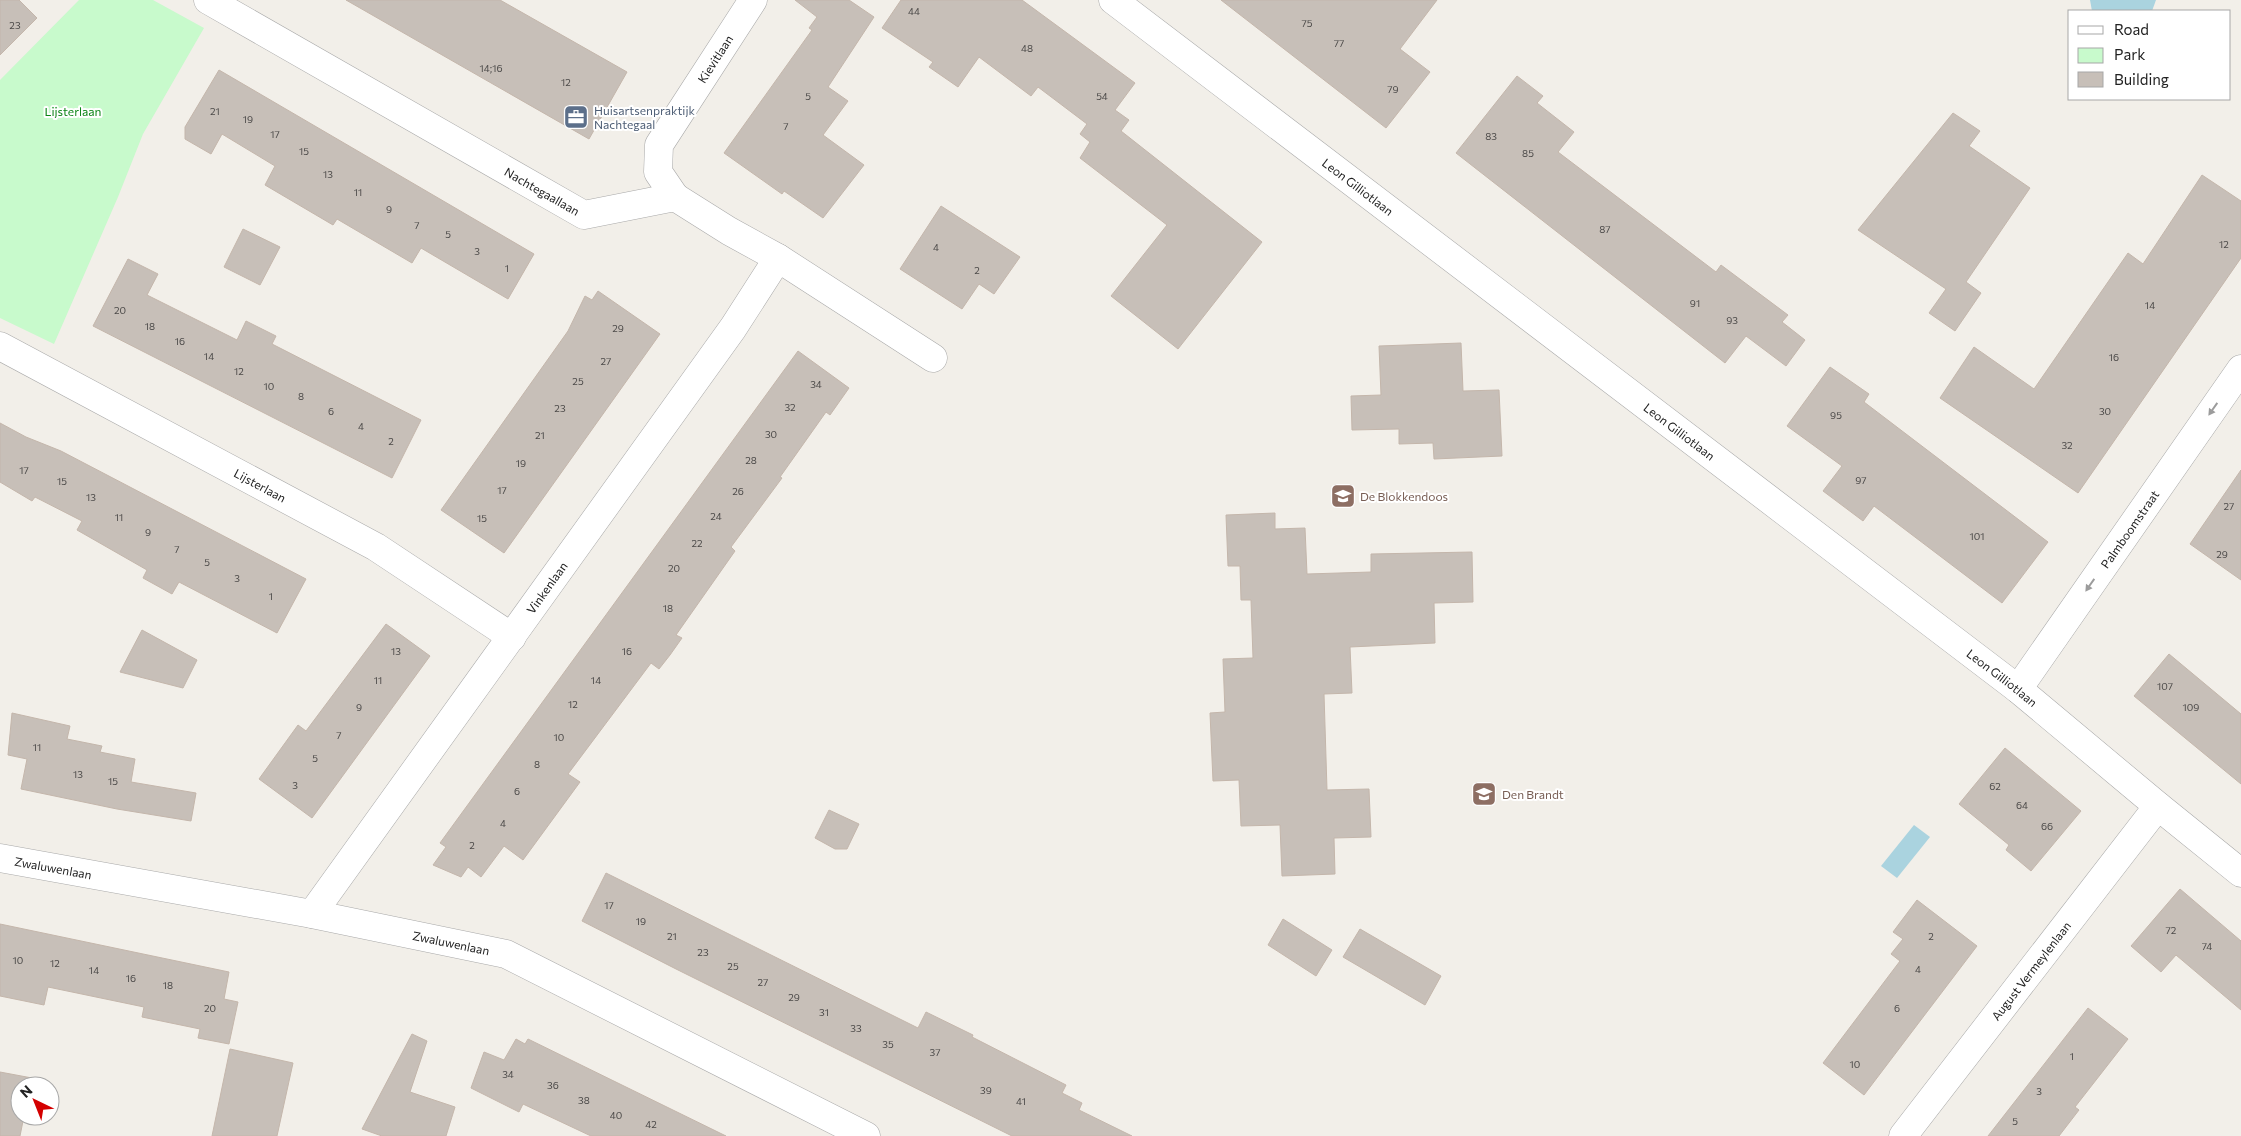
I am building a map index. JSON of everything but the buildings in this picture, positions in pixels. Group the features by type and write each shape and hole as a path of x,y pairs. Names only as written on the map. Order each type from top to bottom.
{"street":[{"name":"Nachtegaallaan","path":"208,0 584,215 675,197"},
{"name":"Kievitlaan","path":"675,197 658,172 659,146 753,0"},
{"name":"Leon Gilliotlaan","path":"1113,0 2018,689 2158,806 2241,872"},
{"path":"675,197 729,231 778,258 933,358"},
{"name":"Vinkenlaan","path":"312,914 734,328 778,258"},
{"name":"Lijsterlaan","path":"0,346 376,547 512,637"},
{"name":"Palmboomstraat","path":"2018,689 2241,369"},
{"name":"August Vermeylenlaan","path":"1903,1136 2158,806"},
{"name":"Zwaluwenlaan","path":"0,858 312,914 506,954 866,1136"}],"green space":[{"name":"Lijsterlaan","path":"79,0 153,0 204,28 143,134 118,197 54,344 0,318 0,80"}],"water":[{"path":"2090,0 2156,0 2152,10 2092,10"},
{"path":"1914,825 1930,837 1897,878 1881,866"}],"place":[{"name":"Huisartsenpraktijk Nachtegaal","path":"576,117"},
{"name":"De Blokkendoos","path":"1343,496"},
{"name":"Den Brandt","path":"1484,794"}]}
